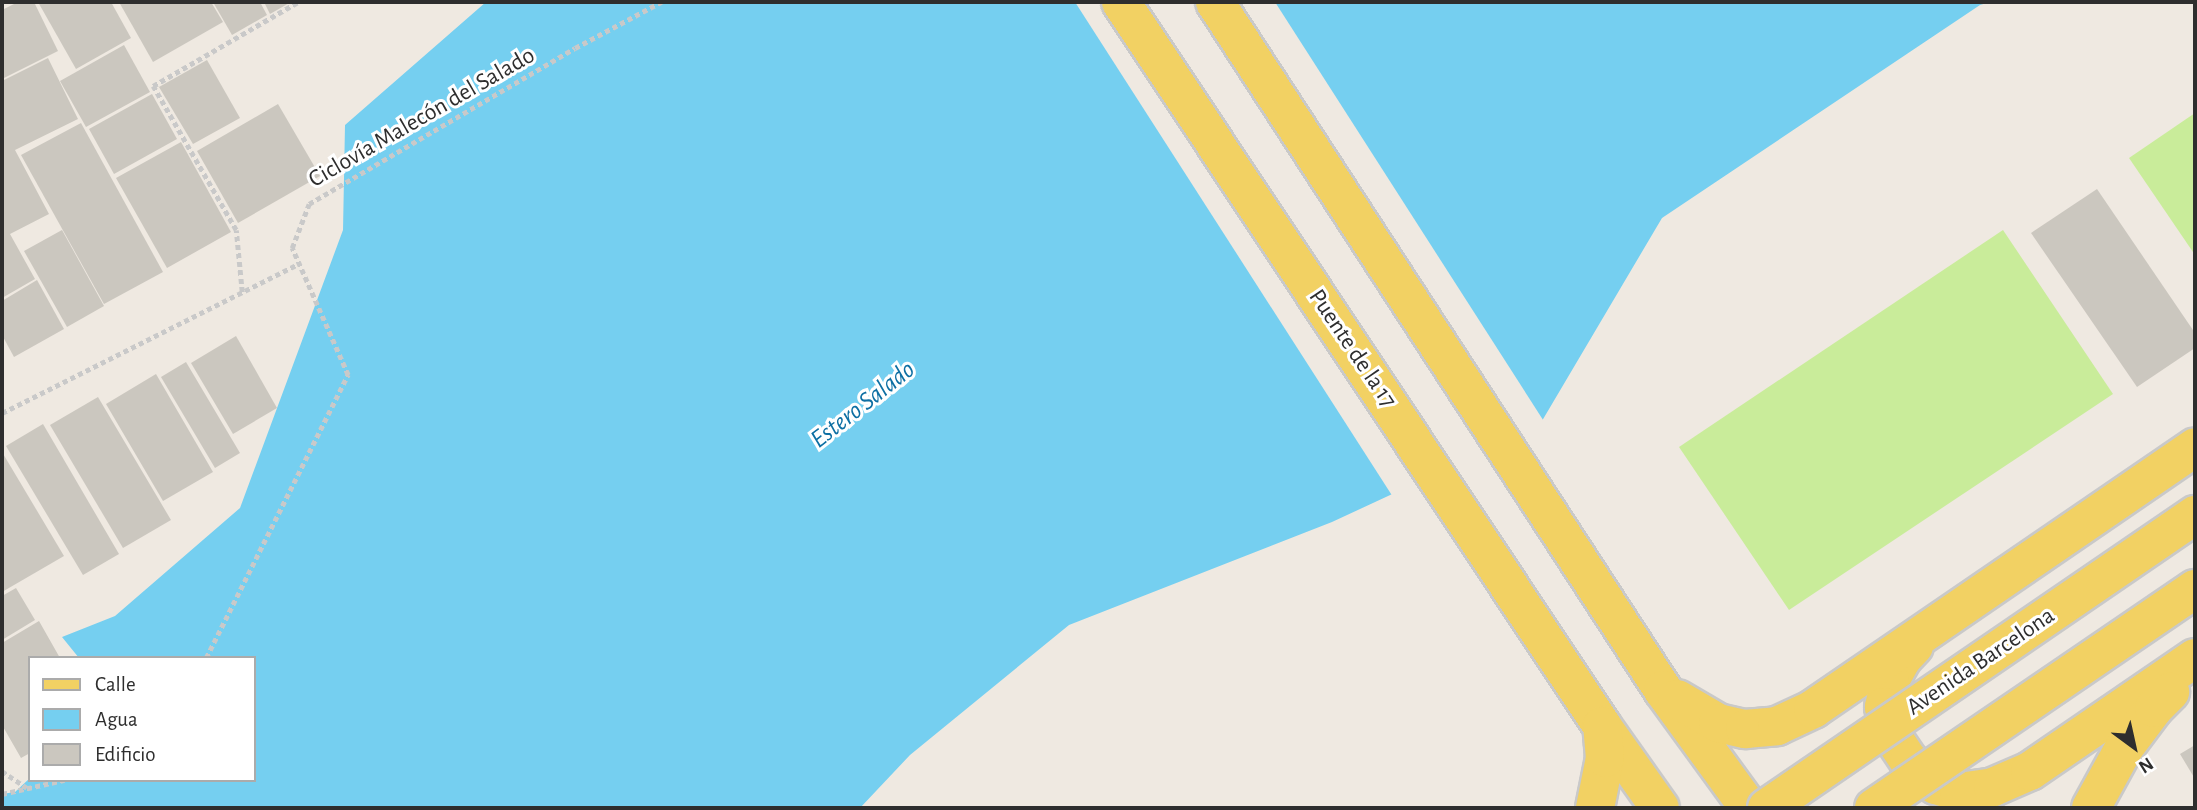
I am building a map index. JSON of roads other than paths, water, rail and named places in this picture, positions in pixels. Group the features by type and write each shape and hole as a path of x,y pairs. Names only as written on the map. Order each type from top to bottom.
{"main road":[{"name":"Puente de la 17","path":"1121,2 1660,808"},
{"path":"1215,2 1654,675 1749,808"},
{"path":"1654,675 1692,710 1718,723 1745,729 1777,726 1813,709 2195,447"},
{"name":"Avenida Barcelona","path":"1768,808 2195,515"},
{"path":"1874,808 2195,589"},
{"path":"1930,629 1902,659 1890,681 1884,707 1894,739 1909,761 1936,785 1959,792 1993,787 2030,771 2195,658"},
{"path":"2091,808 2124,748 2154,708 2195,669"},
{"path":"1593,711 1605,758 1595,808"}],"water":[{"name":"Estero Salado","path":"486,2 1990,2 1980,5 1662,218 1539,426 1332,522 1069,625 910,755 860,808 2,808 2,794 15,792 28,780 28,782 256,782 256,656 77,656 62,637 115,616 240,508 343,230 345,125"}]}
